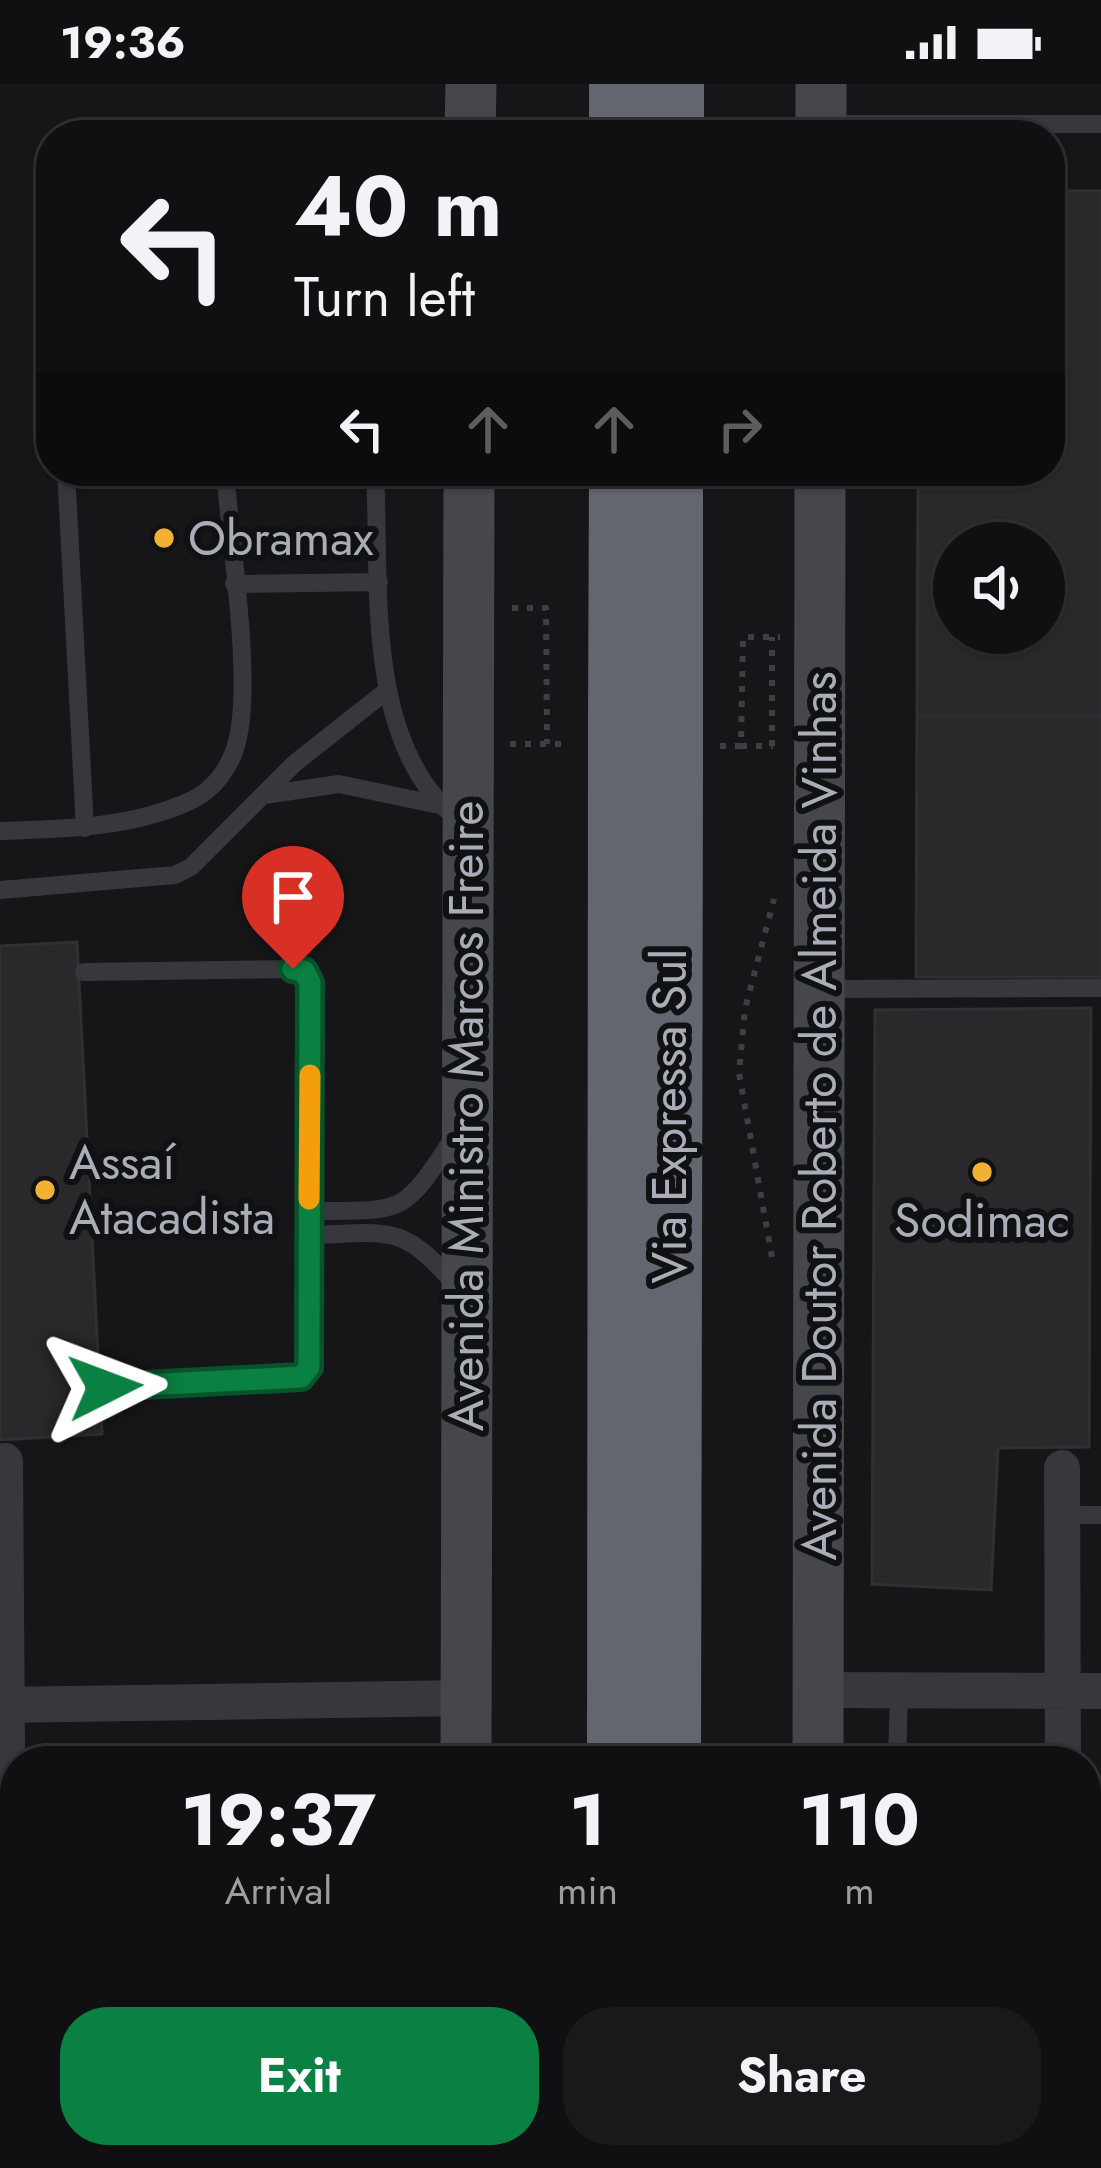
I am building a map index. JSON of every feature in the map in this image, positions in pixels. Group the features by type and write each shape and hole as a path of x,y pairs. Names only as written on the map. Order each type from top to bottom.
{"highway":[{"path":"622,84 622,120"},
{"path":"671,84 671,120"},
{"name":"Via Expressa Sul","path":"623,486 645,745 668,1746"},
{"name":"Via Expressa Sul","path":"620,1746 645,745 669,486"}],"main road":[{"path":"470,120 471,84"},
{"name":"Avenida Ministro Marcos Freire","path":"466,1746 465,1119 453,816 468,486"},
{"name":"Avenida Doutor Roberto de Almeida Vinhas","path":"818,1746 820,486"}],"street":[{"path":"4,1461 4,1746"},
{"path":"1062,1468 1063,1746"},
{"path":"818,1690 1101,1691"},
{"path":"3,1705 466,1698"}],"lane":[{"path":"821,114 989,120"},
{"path":"1065,123 1101,124"},
{"path":"67,486 85,828"},
{"path":"0,832 85,828 192,800 215,783 232,760 240,733 226,486"},
{"path":"376,486 385,692 453,816"},
{"path":"234,584 379,582"},
{"path":"0,890 175,875 213,849 295,763 385,692"},
{"path":"264,795 339,784 453,816"},
{"path":"85,972 304,971 310,983 309,1367 301,1377 105,1387"},
{"path":"820,989 1101,988"},
{"path":"309,1211 389,1210 411,1202 465,1119"},
{"path":"310,1235 388,1233 409,1238 424,1248 465,1297"},
{"path":"1061,1515 1101,1516"},
{"path":"897,1746 899,1690"}],"path":[{"path":"501,608 546,608 547,744"},
{"path":"772,637 772,746"}],"building":[{"path":"1065,191 1101,191 1101,716 917,716 918,486 1065,486"},
{"path":"917,716 1101,716 1101,977 916,977"},
{"name":"Assaí Atacadista","path":"77,942 102,1434 0,1440 0,946"},
{"name":"Sodimac","path":"1091,1008 1089,1447 998,1448 991,1590 872,1584 875,1010"}],"slow traffic":[{"path":"309,1199 310,1075"}],"place":[{"name":"Obramax","path":"164,538"},
{"name":"Sodimac","path":"982,1172"},
{"name":"Assaí Atacadista","path":"45,1190"}],"route":[{"path":"105,1387 301,1377 309,1367 310,983 304,971 293,969"}]}
